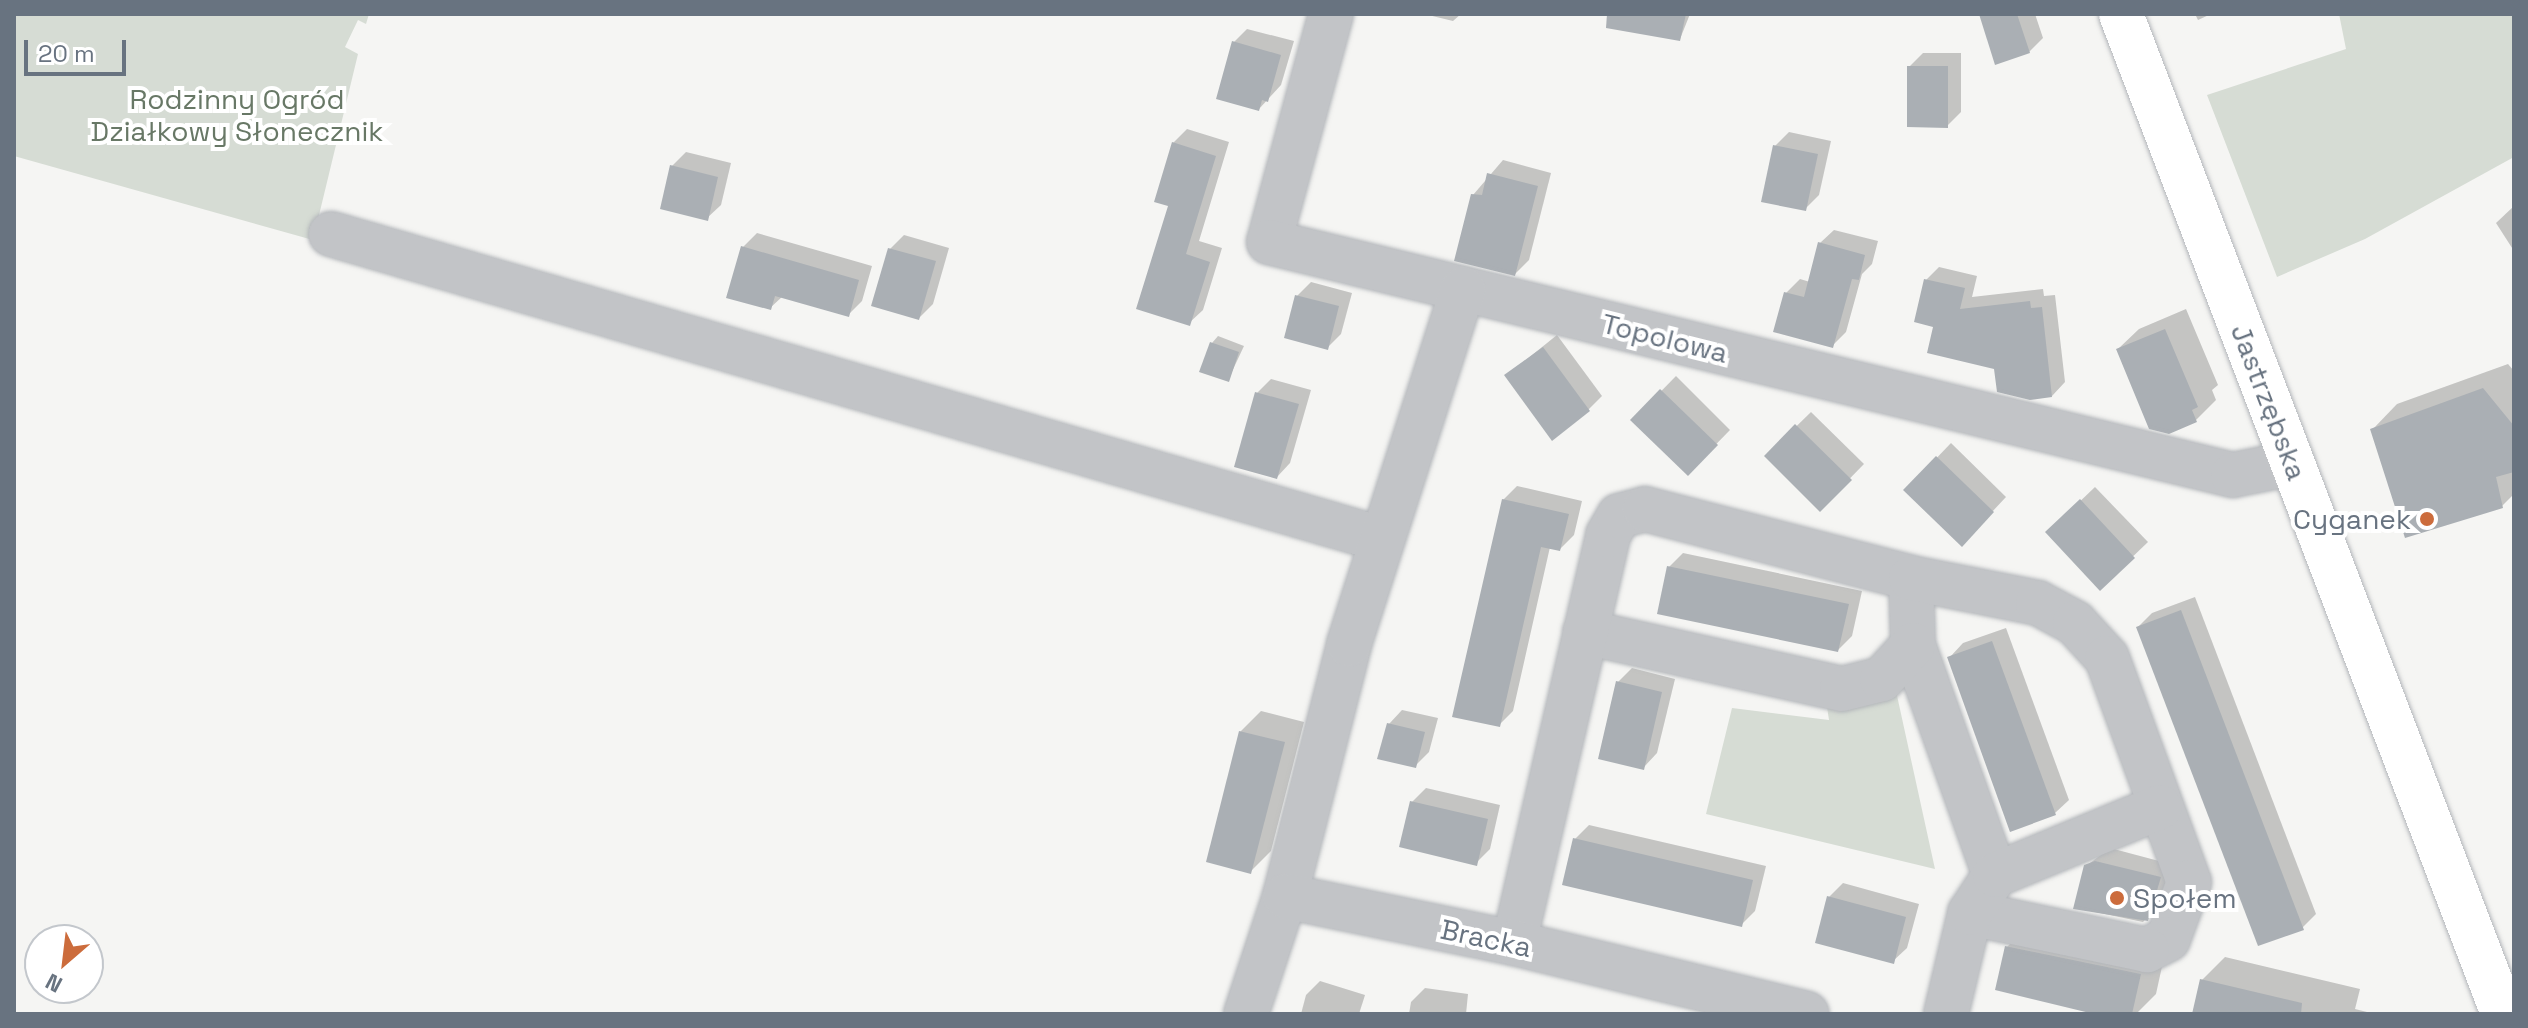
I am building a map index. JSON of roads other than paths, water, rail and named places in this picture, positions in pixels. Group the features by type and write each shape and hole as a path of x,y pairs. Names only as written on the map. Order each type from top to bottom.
{"main road":[{"name":"Jastrzębska","path":"2121,14 2503,1014"}],"street":[{"name":"Topolowa","path":"1331,14 1269,242 2233,475 2293,463"},
{"path":"331,234 1381,539"},
{"path":"1246,1014 1285,896 1381,539 1463,289"},
{"path":"1514,943 1608,535 1619,516 1645,509 1911,578 2038,603 2075,623 2107,658 2189,882 2168,939 2147,950 1970,913"},
{"path":"1911,578 1913,645 1995,875"},
{"path":"1585,632 1842,689 1882,679 1913,645"},
{"path":"1946,1014 1970,913 1995,875 2160,807"},
{"name":"Bracka","path":"1285,896 1514,943 1807,1014"}],"place":[{"name":"Cyganek","path":"2427,519"},
{"name":"Społem","path":"2117,898"}],"park label":[{"name":"Rodzinny Ogród Działkowy Słonecznik","path":"237,115"}]}
